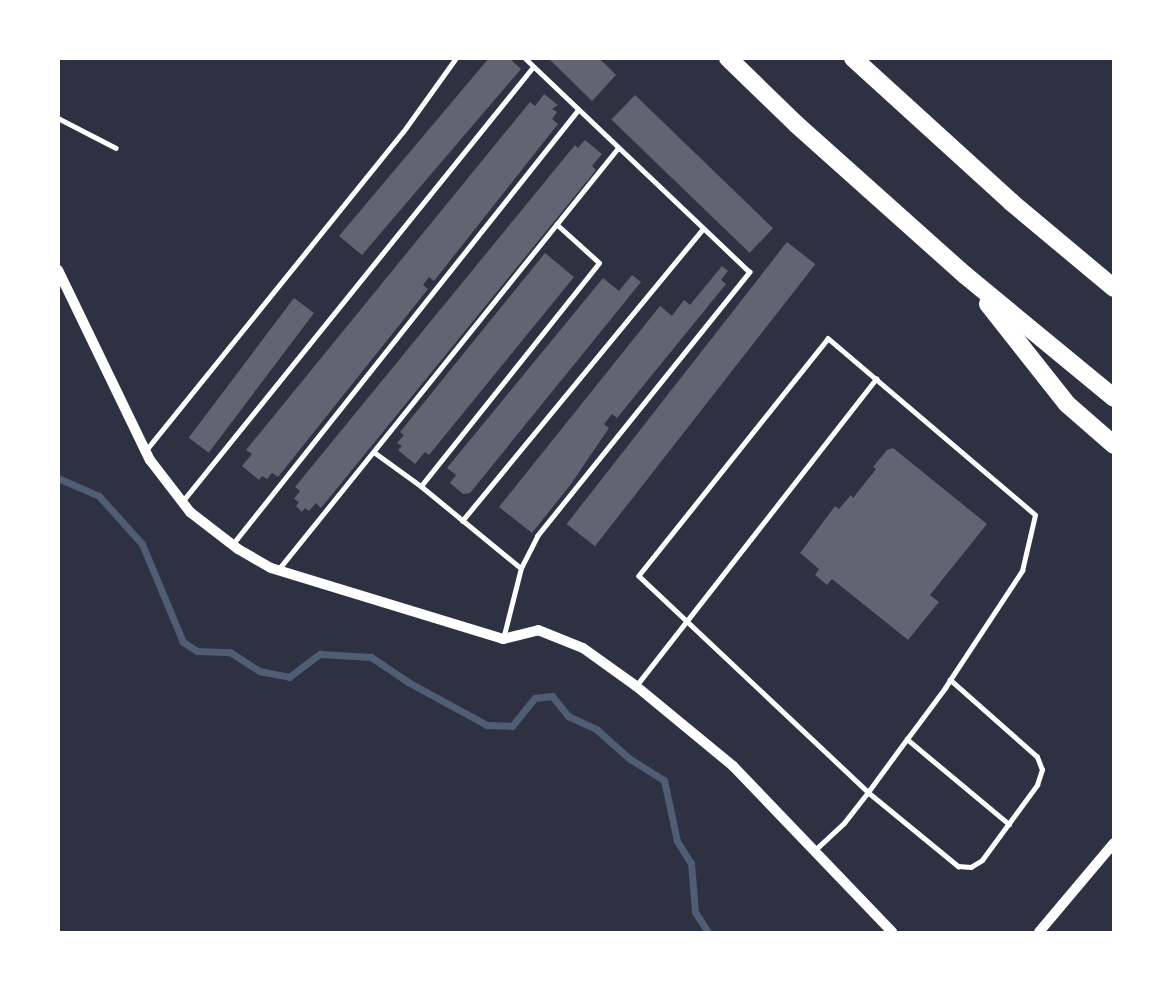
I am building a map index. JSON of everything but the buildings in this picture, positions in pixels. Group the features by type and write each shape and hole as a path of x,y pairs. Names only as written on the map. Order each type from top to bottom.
{"highway":[{"path":"728,58 796,124 965,274 1113,398"},
{"path":"853,58 1011,202 1113,288"},
{"path":"965,274 1067,404 1113,445"}],"street":[{"path":"58,270 146,451 190,512 232,545 278,570 503,639 538,630 584,648 636,686 733,766 892,933"},
{"path":"1039,933 1113,843"}],"lane":[{"path":"146,451 403,132 456,58"},
{"path":"503,639 521,568 537,536 749,272 524,58"},
{"path":"182,502 533,67"},
{"path":"232,545 578,110"},
{"path":"58,118 116,148"},
{"path":"278,570 618,148"},
{"path":"421,486 599,263 557,225"},
{"path":"462,521 703,229"},
{"path":"814,851 844,823 868,792 950,680 1022,571 1035,515 828,339 639,576 868,792 958,866 971,867 982,860 1009,824 1037,785 1042,770 1036,756 950,680"},
{"path":"636,686 876,379"},
{"path":"374,452 421,486 521,568"},
{"path":"907,739 1009,824"}],"waterway":[{"path":"58,478 99,496 142,544 183,642 197,651 230,652 259,671 289,677 320,654 371,657 408,682 487,725 512,726 535,698 552,696 568,716 596,729 630,759 664,780 677,841 691,863 695,912 708,932"}]}
